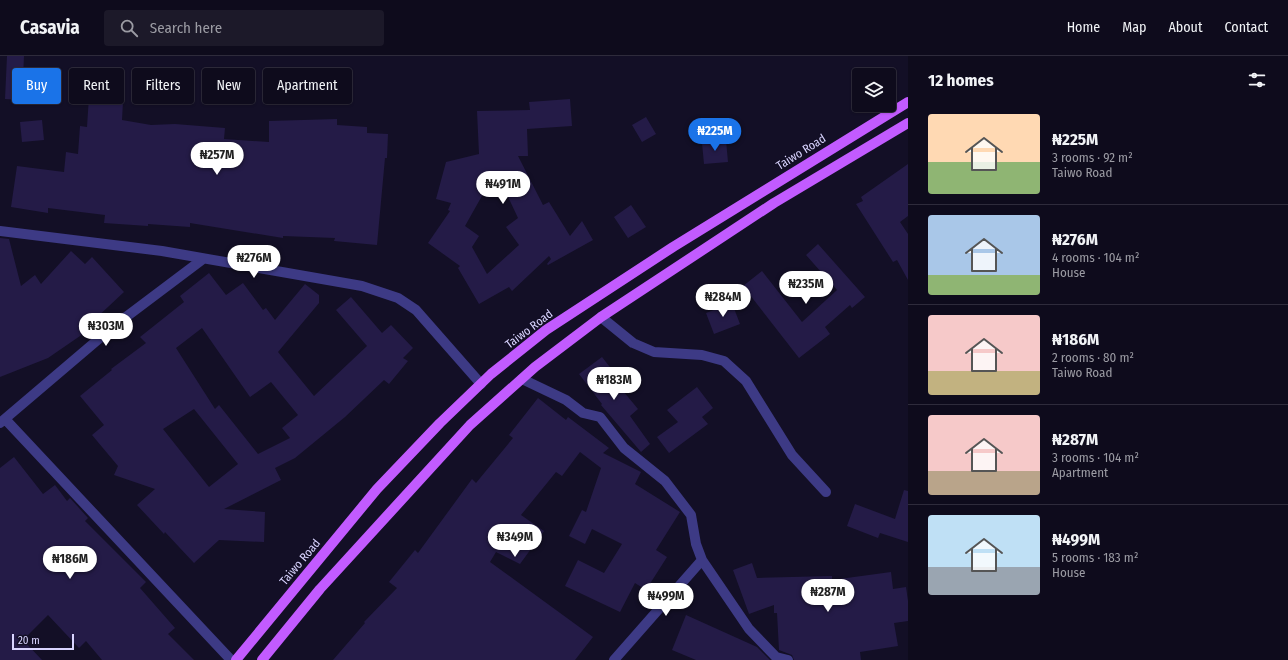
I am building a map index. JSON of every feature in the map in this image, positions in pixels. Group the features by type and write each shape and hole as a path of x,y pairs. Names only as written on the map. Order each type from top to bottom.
{"main road":[{"name":"Taiwo Road","path":"236,660 376,490 440,423 491,374 546,330 673,247 908,102"},
{"path":"262,660 320,589 465,431 535,367 601,317 774,203 908,123"}],"street":[{"path":"0,232 162,251 362,286 398,298 416,310 481,384"},
{"path":"203,259 114,326 2,421 231,660"},
{"path":"601,317 633,343 654,352 702,355 724,361 746,381 792,455 826,492"},
{"path":"522,379 566,400 583,413 600,417 624,448 665,481 691,515 696,544 702,560 749,629 776,657 788,660"},
{"path":"614,660 702,560"}],"building":[{"path":"7,56 24,56 23,68 12,68 12,99 5,99"},
{"path":"570,99 572,126 527,129 528,156 518,156 543,205 549,202 570,236 582,221 593,240 548,265 547,264 551,259 549,256 512,291 509,287 479,304 458,268 460,266 428,243 450,211 448,210 451,203 436,199 446,162 479,154 477,111 530,110 529,102","holes":["496,171 518,218 506,227 519,245 487,274 472,247 479,236 465,226"]},
{"path":"88,104 123,104 122,120 151,125 175,124 225,128 224,139 269,142 269,121 337,119 337,125 367,127 367,133 388,134 387,158 385,158 377,245 334,241 335,238 283,236 283,238 190,223 190,227 104,223 105,215 48,208 48,213 11,207 17,166 64,172 66,152 78,154 80,126 87,127"},
{"path":"646,117 656,134 642,142 632,125"},
{"path":"42,120 44,140 22,142 20,122"},
{"path":"726,140 728,162 704,164 702,143"},
{"path":"908,164 908,216 900,222 908,234 908,280 897,260 893,262 856,204 863,201 861,197"},
{"path":"631,205 646,227 628,238 614,217"},
{"path":"0,238 9,239 21,286 35,275 41,284 71,251 85,264 92,257 124,292 93,321 96,325 48,358 0,377"},
{"path":"818,244 865,297 852,308 850,305 825,327 830,334 799,358 743,286 762,271 802,322 837,290 806,255"},
{"path":"209,273 226,295 243,283 263,310 266,308 275,320 305,284 319,295 319,303 278,352 314,396 367,346 336,310 351,297 382,333 391,325 413,348 403,358 408,361 389,384 384,380 345,417 295,458 275,468 281,480 224,509 265,512 264,542 219,540 194,563 137,505 155,489 114,475 118,466 92,435 104,425 80,396 112,370 111,369 146,343 140,337 184,302 180,296","holes":["202,328 250,397 271,382 298,415 282,428 290,438 258,454 219,405 215,409 176,348","194,409 238,464 209,487 163,429"]},
{"path":"732,303 740,324 714,334 706,313"},
{"path":"602,357 613,371 609,374 638,409 630,416 650,444 641,452 601,405 602,404 579,374"},
{"path":"697,387 713,408 702,417 708,424 669,453 657,437 678,422 667,410"},
{"path":"538,398 566,420 568,417 609,448 603,453 641,472 635,484 680,512 656,550 667,557 646,590 635,583 620,612 565,586 578,560 604,573 622,544 592,529 585,544 569,536 582,510 586,512 601,468 580,452 562,476 556,472 521,515 544,531 520,564 496,552 490,562 593,637 575,660 333,660 365,623 364,622 397,588 389,582 415,550 418,553 472,479 476,483 513,438 509,435"},
{"path":"14,457 43,494 55,485 67,501 70,498 88,518 85,521 146,582 140,588 175,628 168,634 194,660 102,660 86,641 79,648 48,615 23,640 42,660 0,660 0,468"},
{"path":"904,490 908,491 908,542 880,533 878,538 847,526 855,504 895,519"},
{"path":"752,563 757,578 832,576 832,580 891,572 893,589 906,587 908,601 908,621 894,623 898,646 860,652 861,660 794,660 792,655 779,650 777,613 774,613 774,605 749,614 733,570"},
{"path":"686,615 757,647 770,660 696,660 672,650"}]}
